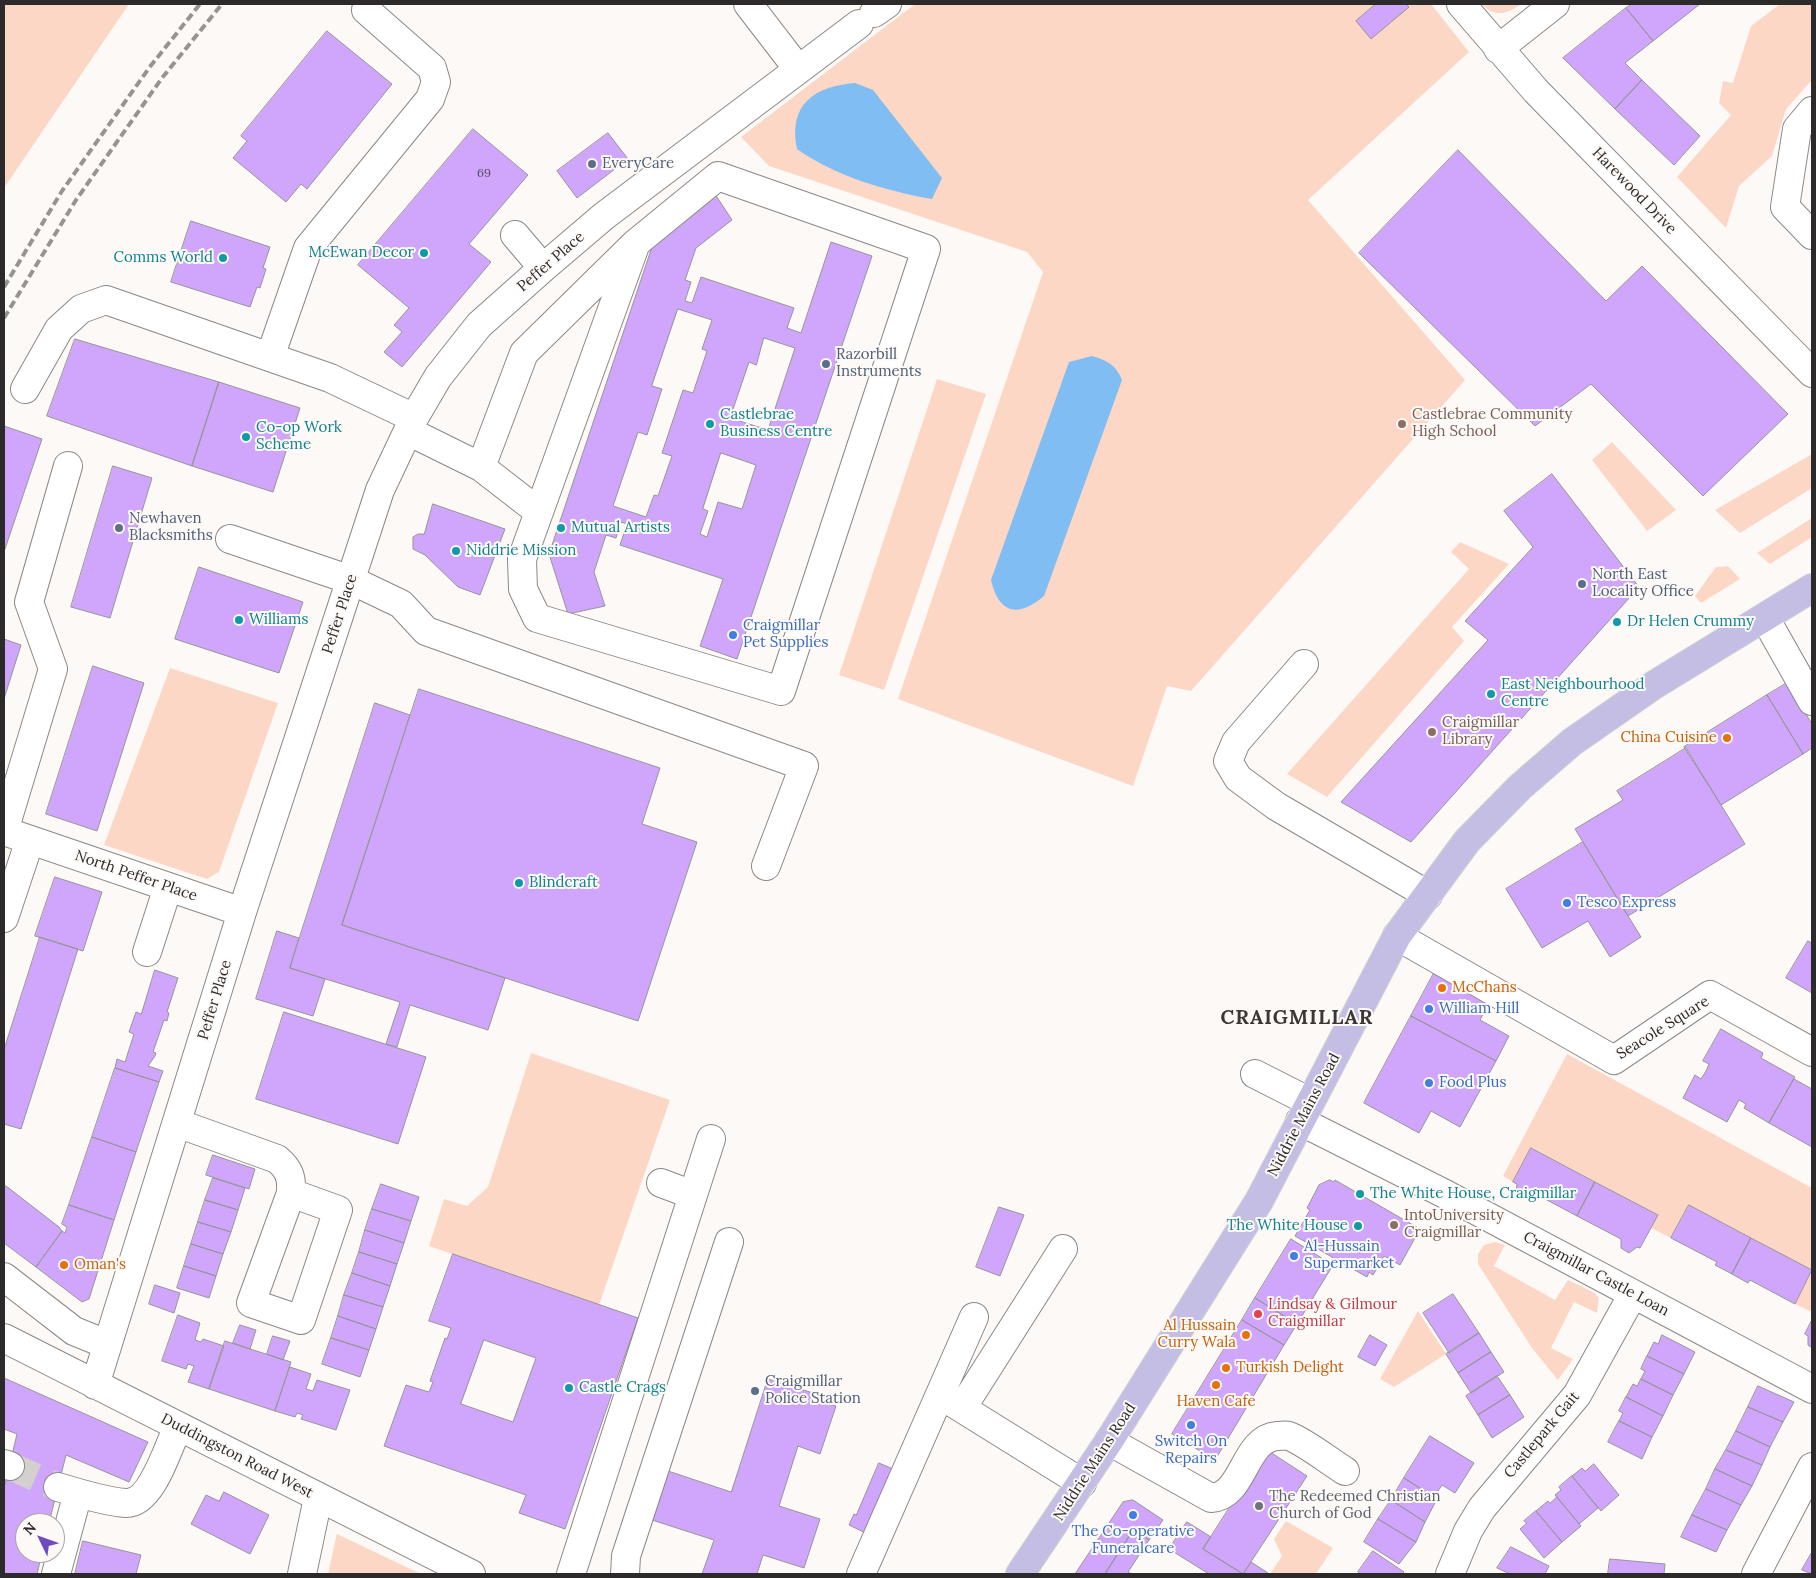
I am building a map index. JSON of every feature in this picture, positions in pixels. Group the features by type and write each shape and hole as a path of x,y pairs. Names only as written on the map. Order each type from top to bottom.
{"main road":[{"name":"Niddrie Mains Road","path":"1020,1574 1109,1441 1259,1201 1397,936 1467,841 1520,787 1572,742 1654,685 1812,588"}],"street":[{"path":"748,4 798,69"},
{"name":"Harewood Drive","path":"1461,4 1498,49 1536,90 1812,373"},
{"path":"1498,49 1555,4"},
{"path":"270,358 308,248 430,100 436,82 432,68 366,10"},
{"name":"Peffer Place","path":"94,1385 242,912 380,490 411,425 438,376 479,325 542,268 604,216 873,14"},
{"path":"1812,111 1797,129 1785,207 1812,235"},
{"path":"481,466 524,353 636,243 718,176 926,249 780,692 537,618 523,589 522,559 636,243"},
{"path":"515,235 542,268"},
{"path":"25,389 59,329 81,309 106,300 330,378 481,466 539,512"},
{"path":"4,831 53,669 29,602 68,466"},
{"path":"230,539 351,580 401,604 426,631 804,766 766,866"},
{"path":"1766,618 1812,701"},
{"path":"1304,664 1236,742 1228,761 1238,778 1276,806 1428,895"},
{"name":"North Peffer Place","path":"4,831 242,912"},
{"path":"4,918 30,840"},
{"path":"147,952 168,886"},
{"name":"Seacole Square","path":"1397,936 1614,1060 1710,995 1812,1052"},
{"name":"Craigmillar Castle Loan","path":"1255,1074 1305,1111 1447,1194 1812,1389"},
{"path":"177,1123 277,1159 287,1167 292,1180 290,1193 251,1303 301,1320 338,1210 290,1193"},
{"path":"570,1574 711,1139"},
{"path":"661,1183 693,1195"},
{"path":"625,1574 626,1556 729,1242"},
{"path":"861,1574 951,1401 1063,1248"},
{"path":"4,1277 74,1331 106,1344"},
{"name":"Castlepark Gait","path":"1450,1574 1468,1531 1482,1508 1577,1395 1633,1294"},
{"path":"951,1401 974,1317"},
{"name":"Duddingston Road West","path":"4,1338 471,1574"},
{"path":"951,1401 1082,1483"},
{"path":"56,1574 68,1490 128,1503 142,1497 150,1488 178,1426"},
{"path":"1109,1441 1210,1498 1220,1498 1228,1491 1259,1444 1269,1437 1288,1435 1345,1471"},
{"path":"1756,1574 1812,1467"},
{"path":"302,1574 318,1498"}],"shaded area":[{"path":"4,4 129,4 4,188"},
{"name":"Castlebrae Community High School","path":"915,4 1431,4 1469,52 1308,200 1465,380 1191,691 1167,686 1133,786 898,699 1043,272 1027,252 769,166 741,137"},
{"path":"1482,4 1521,4 1506,12 1496,13"},
{"path":"1780,4 1812,4 1812,80 1786,109 1772,156 1739,186 1726,228 1677,177 1731,115 1719,103 1723,81 1733,83 1751,26"},
{"path":"937,379 986,394 884,690 839,675"},
{"path":"1612,442 1676,510 1647,531 1592,460"},
{"path":"1812,454 1812,488 1740,533 1715,510"},
{"path":"1812,518 1812,537 1770,564 1757,553"},
{"path":"1460,542 1509,564 1452,627 1464,641 1327,797 1287,774 1469,569 1451,552"},
{"path":"1728,566 1740,579 1701,603 1695,596 1716,567"},
{"path":"170,668 278,703 219,872 207,879 104,845"},
{"path":"531,1053 670,1100 599,1305 429,1246 444,1199 467,1206 488,1187"},
{"path":"1567,1054 1812,1188 1812,1270 1689,1205 1671,1238 1651,1228 1658,1215 1532,1148 1513,1182 1503,1176"},
{"path":"1495,1242 1505,1245 1494,1266 1555,1300 1568,1280 1595,1293 1599,1298 1597,1313 1574,1302 1551,1348 1573,1359 1558,1380 1532,1348 1478,1264 1478,1254 1484,1245"},
{"path":"1812,1272 1812,1312 1795,1304"},
{"path":"1418,1311 1446,1354 1394,1387 1380,1379"},
{"path":"1286,1521 1333,1548 1316,1574 1270,1574 1282,1556 1274,1539"},
{"path":"337,1534 421,1574 328,1574"}],"water":[{"path":"855,83 873,90 942,178 932,199 897,192 844,175 797,149 796,121 807,101 827,88"},
{"path":"1092,356 1111,364 1122,380 1044,596 1026,608 1011,609 1004,606 999,600 991,580 1069,362"}],"building":[{"path":"1376,4 1406,4 1409,7 1371,39 1356,21"},
{"path":"1632,4 1700,4 1653,41 1626,8"},
{"path":"1626,8 1653,41 1625,63 1642,80 1615,109 1563,58"},
{"path":"327,31 392,84 307,189 301,184 286,202 233,158 247,141 241,136"},
{"path":"1642,80 1700,136 1674,165 1615,109"},
{"name":"McEwan Decor","path":"473,129 528,175 469,244 491,262 402,367 384,352 402,332 394,325 409,308 358,265"},
{"path":"608,133 628,159 577,198 557,171"},
{"path":"1458,150 1606,301 1642,266 1788,414 1703,496 1591,384 1535,426 1359,253"},
{"name":"Castlebrae Business Centre","path":"713,191 732,220 696,248 685,280 691,282 685,301 692,303 701,277 794,308 787,328 801,333 831,242 872,256 737,659 700,646 723,579 620,545 627,524 621,522 616,538 606,535 594,572 605,606 568,614 549,554 657,232","holes":["678,309 712,320 702,349 707,351 693,393 683,390 662,453 672,456 658,496 654,495 646,517 613,506 638,432 647,435 662,389 652,386","764,338 795,348 768,430 730,418 749,362 756,365","721,453 756,465 742,509 718,502 707,537 700,534 708,511 703,509"]},
{"name":"Comms World","path":"191,221 270,247 263,268 266,269 260,288 257,287 250,307 171,282"},
{"path":"75,339 219,382 192,466 47,416"},
{"name":"Co-op Work Scheme","path":"219,382 300,408 273,492 192,466"},
{"path":"4,426 42,439 4,552"},
{"path":"113,466 152,478 110,618 71,607"},
{"name":"East Neighbourhood Centre","path":"1552,474 1639,587 1411,842 1341,802 1488,640 1465,621 1533,547 1504,511"},
{"name":"Niddrie Mission","path":"433,504 505,529 480,595 458,587 425,555 413,549 413,537 418,534 424,534"},
{"name":"Williams","path":"199,567 303,602 279,673 175,639"},
{"path":"4,639 21,645 4,699"},
{"path":"93,666 144,683 97,831 46,814"},
{"path":"1787,683 1812,724 1812,748 1803,754 1767,695"},
{"name":"Blindcraft","path":"419,689 660,768 642,824 697,842 638,1021 342,925"},
{"path":"1767,695 1803,754 1721,805 1684,747"},
{"path":"375,703 410,715 342,925 505,978 488,1030 410,1005 397,1047 386,1044 400,1002 290,968"},
{"path":"1686,748 1745,844 1628,916 1575,829 1623,800 1617,791"},
{"name":"Tesco Express","path":"1583,842 1641,937 1610,957 1588,921 1542,948 1506,889"},
{"path":"55,877 102,892 83,951 35,936"},
{"path":"277,931 299,938 290,968 325,979 313,1016 256,999"},
{"path":"40,937 78,949 21,1129 4,1124 4,1050"},
{"path":"1808,941 1812,943 1812,993 1786,978"},
{"path":"155,970 178,978 167,1012 169,1013 167,1021 164,1020 153,1052 156,1053 155,1056 148,1066 163,1071 159,1082 115,1068 117,1059 125,1062 134,1034 129,1032 136,1012 141,1014"},
{"path":"1434,973 1489,1002 1480,1020 1509,1036 1496,1061 1411,1016"},
{"path":"284,1012 426,1057 398,1144 256,1099"},
{"name":"Food Plus","path":"1411,1016 1496,1061 1460,1127 1431,1111 1419,1133 1364,1103"},
{"path":"1721,1029 1763,1053 1761,1058 1795,1077 1769,1123 1744,1108 1746,1104 1739,1100 1727,1122 1683,1098 1695,1075 1701,1079 1706,1071 1709,1064 1703,1061"},
{"path":"115,1068 159,1082 136,1152 92,1137"},
{"path":"1794,1079 1812,1089 1812,1147 1769,1123"},
{"path":"92,1137 136,1152 114,1220 69,1205"},
{"path":"1531,1148 1595,1182 1577,1216 1532,1192 1525,1198 1516,1193 1517,1184 1513,1182"},
{"path":"213,1155 255,1169 249,1189 206,1175"},
{"path":"213,1178 245,1188 238,1210 205,1200"},
{"name":"The White House","path":"1330,1180 1334,1182 1335,1180 1420,1229 1400,1265 1384,1256 1373,1275 1369,1272 1367,1277 1295,1236 1310,1210 1307,1208 1319,1185"},
{"path":"1595,1182 1658,1215 1640,1248 1637,1247 1629,1253 1621,1248 1621,1239 1577,1216"},
{"path":"381,1184 419,1197 411,1221 372,1209"},
{"path":"6,1186 62,1231 36,1267 4,1243 4,1189"},
{"path":"205,1200 238,1210 231,1232 198,1222"},
{"path":"69,1205 114,1220 89,1299 82,1302 36,1267 62,1231 65,1233 67,1227 62,1224"},
{"path":"1689,1205 1751,1238 1732,1274 1715,1265 1717,1262 1671,1238"},
{"path":"999,1207 1024,1215 1000,1276 976,1267"},
{"path":"372,1209 411,1221 404,1243 365,1230"},
{"path":"198,1222 231,1232 223,1254 191,1244"},
{"path":"365,1230 404,1243 397,1264 359,1252"},
{"path":"1751,1238 1812,1270 1795,1304 1750,1280 1748,1283 1732,1274"},
{"path":"1291,1239 1333,1265 1297,1324 1255,1298"},
{"path":"191,1244 223,1254 216,1276 184,1266"},
{"path":"359,1252 397,1264 390,1286 352,1273"},
{"name":"Castle Crags","path":"453,1254 638,1318 565,1529 519,1513 526,1495 384,1446 406,1385 429,1392 433,1382 430,1381 445,1338 447,1339 451,1328 429,1321","holes":["484,1340 536,1358 513,1422 461,1404"]},
{"path":"184,1266 216,1276 209,1298 177,1288"},
{"path":"352,1273 390,1286 383,1307 344,1295"},
{"path":"155,1285 180,1293 174,1313 149,1304"},
{"path":"1453,1294 1479,1333 1449,1353 1423,1313"},
{"path":"344,1295 383,1307 376,1329 338,1316"},
{"path":"1255,1298 1297,1324 1284,1345 1242,1320"},
{"path":"178,1315 200,1323 195,1340 201,1342 203,1339 224,1346 209,1389 188,1382 194,1366 188,1364 186,1369 162,1361"},
{"path":"338,1316 376,1329 369,1350 331,1338"},
{"path":"1242,1320 1284,1345 1215,1460 1172,1434"},
{"path":"1812,1320 1812,1348 1808,1345 1808,1336 1805,1334"},
{"path":"240,1325 256,1330 250,1349 233,1343"},
{"path":"1479,1333 1491,1352 1458,1373 1446,1354"},
{"path":"1370,1335 1387,1345 1375,1366 1358,1357"},
{"path":"1662,1335 1695,1352 1684,1374 1647,1356 1654,1342 1658,1344"},
{"path":"273,1336 290,1341 283,1360 267,1354"},
{"path":"331,1338 369,1350 360,1377 322,1364"},
{"path":"225,1341 291,1362 275,1411 209,1389"},
{"path":"1491,1352 1504,1372 1471,1393 1458,1373"},
{"path":"1647,1356 1684,1374 1673,1395 1641,1379 1645,1371 1641,1369"},
{"path":"290,1367 311,1374 306,1389 313,1391 317,1380 350,1390 336,1430 301,1419 303,1415 297,1413 295,1417 275,1411"},
{"path":"1497,1376 1510,1395 1478,1415 1466,1396"},
{"path":"4,1378 148,1442 129,1482 66,1455 52,1513 15,1513 15,1563 40,1563 37,1574 4,1574 4,1488 17,1434 4,1429"},
{"path":"768,1379 813,1393 811,1398 836,1406 820,1454 798,1446 779,1506 820,1519 804,1568 763,1555 757,1574 702,1574 714,1540 652,1520 668,1471 731,1492"},
{"path":"1641,1379 1673,1395 1663,1416 1626,1397 1633,1384 1637,1386"},
{"path":"1758,1386 1794,1402 1783,1422 1748,1407"},
{"path":"1510,1395 1524,1417 1492,1438 1478,1415"},
{"path":"1626,1397 1663,1416 1652,1437 1619,1421 1623,1413 1619,1411"},
{"path":"1748,1407 1783,1422 1770,1447 1736,1431"},
{"path":"1619,1421 1652,1437 1642,1459 1608,1442"},
{"path":"1736,1431 1770,1447 1762,1465 1726,1450"},
{"path":"1430,1436 1474,1463 1455,1493 1442,1485 1434,1497 1404,1478"},
{"name":"The Redeemed Christian Church of God","path":"1267,1450 1307,1476 1243,1574 1203,1549"},
{"path":"1726,1450 1762,1465 1752,1486 1715,1469"},
{"path":"879,1463 900,1472 872,1536 849,1525 854,1514 856,1515"},
{"path":"1594,1464 1619,1495 1601,1511 1572,1476 1582,1468 1585,1471"},
{"path":"1715,1469 1752,1486 1741,1505 1706,1489"},
{"path":"1572,1476 1598,1508 1579,1524 1555,1495 1561,1490 1559,1487"},
{"path":"1404,1478 1437,1499 1425,1522 1391,1500"},
{"path":"1706,1489 1741,1505 1727,1530 1692,1515"},
{"path":"224,1492 269,1515 250,1554 191,1524 206,1495 219,1501"},
{"path":"1557,1497 1581,1526 1562,1542 1536,1511 1548,1501 1550,1503"},
{"path":"1133,1500 1163,1520 1149,1540 1134,1529 1105,1574 1075,1574 1123,1502"},
{"path":"1391,1500 1425,1522 1416,1542 1378,1519"},
{"path":"1536,1511 1562,1542 1544,1558 1520,1529 1527,1523 1524,1521"},
{"path":"1692,1515 1727,1530 1716,1552 1681,1537"},
{"path":"1378,1519 1416,1542 1399,1564 1364,1542"},
{"path":"1187,1522 1211,1537 1203,1549 1243,1574 1209,1574 1169,1549"},
{"path":"1134,1529 1149,1540 1128,1572 1132,1574 1105,1574"},
{"path":"83,1541 141,1555 136,1574 75,1574"},
{"path":"1511,1547 1549,1566 1545,1574 1510,1574 1497,1568"},
{"path":"1373,1551 1404,1572 1402,1574 1361,1574 1358,1572"},
{"path":"1812,1552 1812,1574 1802,1570"},
{"path":"1610,1559 1665,1564 1664,1574 1608,1574"},
{"path":"1251,1562 1268,1573 1267,1574 1243,1574"}],"tunnel":[{"path":"10,1466 58,1487"}],"railway":[{"path":"4,287 62,191 149,68 200,4"},
{"path":"4,318 76,200 162,78 222,4"}],"place":[{"name":"EveryCare","path":"592,164"},
{"name":"McEwan Decor","path":"424,253"},
{"name":"Comms World","path":"223,258"},
{"name":"Razorbill Instruments","path":"826,364"},
{"name":"Castlebrae Business Centre","path":"710,424"},
{"name":"Castlebrae Community High School","path":"1402,424"},
{"name":"Co-op Work Scheme","path":"246,437"},
{"name":"Newhaven Blacksmiths","path":"119,528"},
{"name":"Mutual Artists","path":"561,528"},
{"name":"Niddrie Mission","path":"456,551"},
{"name":"North East Locality Office","path":"1582,584"},
{"name":"Williams","path":"239,620"},
{"name":"Dr Helen Crummy","path":"1617,622"},
{"name":"Craigmillar Pet Supplies","path":"733,635"},
{"name":"East Neighbourhood Centre","path":"1491,694"},
{"name":"Craigmillar Library","path":"1432,732"},
{"name":"China Cuisine","path":"1727,738"},
{"name":"Blindcraft","path":"519,883"},
{"name":"Tesco Express","path":"1567,903"},
{"name":"McChans","path":"1442,988"},
{"name":"William Hill","path":"1429,1009"},
{"name":"Food Plus","path":"1429,1083"},
{"name":"The White House, Craigmillar","path":"1360,1194"},
{"name":"IntoUniversity Craigmillar","path":"1394,1225"},
{"name":"The White House","path":"1358,1226"},
{"name":"Al-Hussain Supermarket","path":"1294,1256"},
{"name":"Oman's","path":"64,1265"},
{"name":"Lindsay & Gilmour Craigmillar","path":"1258,1314"},
{"name":"Al Hussain Curry Wala","path":"1246,1335"},
{"name":"Turkish Delight","path":"1226,1368"},
{"name":"Haven Cafe","path":"1216,1385"},
{"name":"Castle Crags","path":"569,1388"},
{"name":"Craigmillar Police Station","path":"755,1391"},
{"name":"Switch On Repairs","path":"1191,1425"},
{"name":"The Redeemed Christian Church of God","path":"1259,1506"},
{"name":"The Co-operative Funeralcare","path":"1133,1515"}],"district":[{"name":"CRAIGMILLAR","path":"1297,1018"}]}
